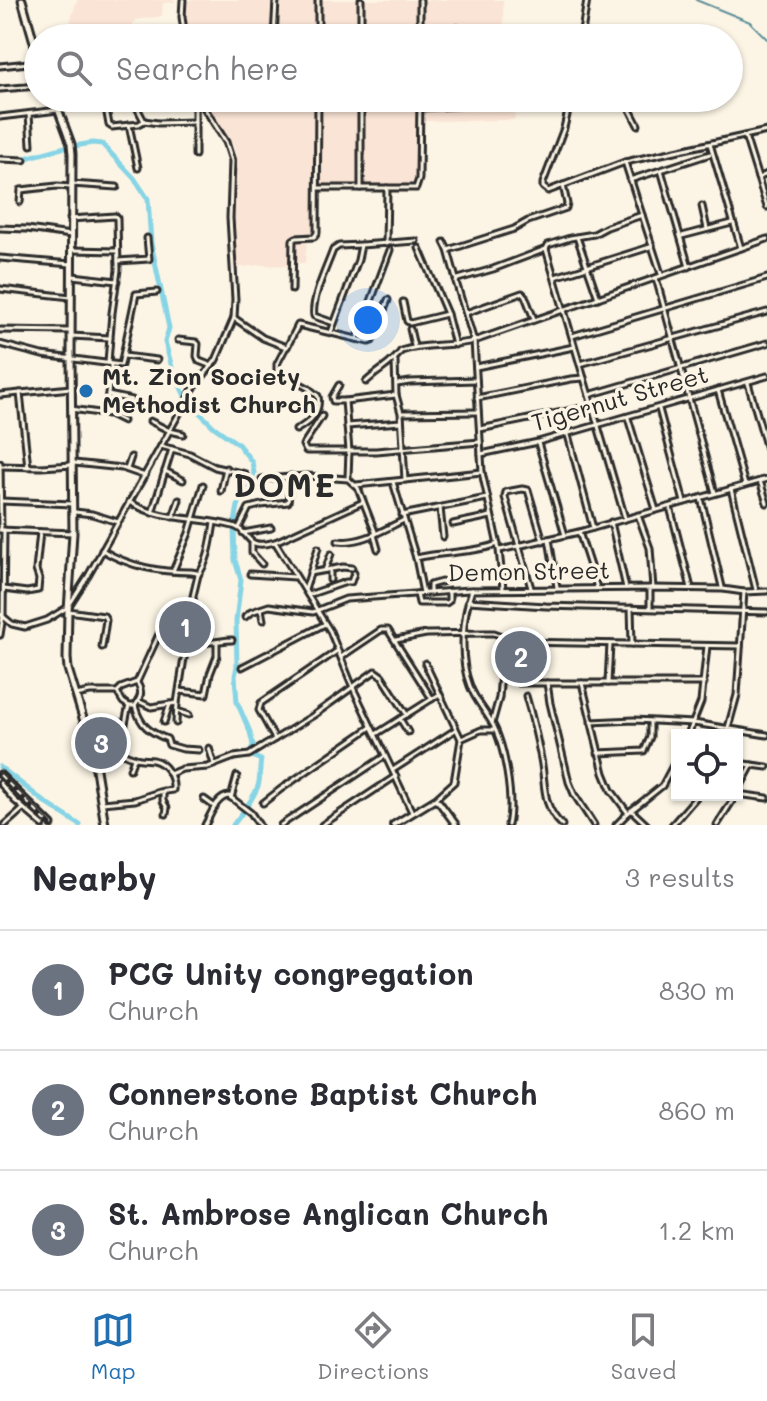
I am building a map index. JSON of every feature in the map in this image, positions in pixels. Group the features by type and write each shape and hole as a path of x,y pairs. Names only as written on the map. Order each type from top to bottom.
{"main road":[{"path":"22,0 29,24"},
{"path":"59,112 71,144 73,533 67,664 93,751 105,825"}],"street":[{"path":"183,0 183,24"},
{"path":"275,24 276,0"},
{"path":"318,0 318,24"},
{"path":"361,0 361,24"},
{"path":"420,0 420,24"},
{"path":"583,24 587,0"},
{"path":"0,66 24,63"},
{"path":"0,89 24,87"},
{"path":"0,117 44,112"},
{"path":"107,112 112,127 144,121 195,122"},
{"path":"139,112 144,121"},
{"path":"195,112 195,155"},
{"path":"1,615 12,624 25,627 68,609 193,389 212,366 234,318 230,218 232,161 226,142 206,112"},
{"path":"292,290 293,240 316,235 318,112"},
{"path":"361,112 361,188"},
{"path":"317,188 416,188 420,112"},
{"path":"568,112 543,183 548,191 625,162 767,131"},
{"path":"632,112 638,125"},
{"path":"29,114 31,145"},
{"path":"129,125 138,168"},
{"path":"745,136 767,207"},
{"path":"709,144 741,248"},
{"path":"630,180 712,154"},
{"path":"0,159 24,160"},
{"path":"625,162 661,274"},
{"path":"661,170 689,267"},
{"path":"758,178 767,174"},
{"path":"448,250 566,208 563,185"},
{"path":"20,202 21,190 57,186 117,187"},
{"path":"386,244 387,188"},
{"path":"702,206 707,229"},
{"path":"456,282 546,249 548,245 594,234 642,215"},
{"path":"70,219 116,217 118,261 110,338 107,413"},
{"path":"681,237 732,223"},
{"path":"0,228 71,235"},
{"path":"576,237 598,298"},
{"path":"118,261 149,259 147,238"},
{"path":"405,480 401,413 396,395 395,360 400,351 414,346 455,345 474,341 767,239"},
{"path":"334,323 314,316 312,311 333,250 339,246 416,241"},
{"path":"444,242 474,341 482,472 498,544 503,588"},
{"path":"331,332 361,245"},
{"path":"555,277 652,246"},
{"path":"419,248 447,314 455,345"},
{"path":"546,249 625,518"},
{"path":"71,250 117,251"},
{"path":"357,339 390,250"},
{"path":"0,258 71,264"},
{"path":"71,276 117,281"},
{"path":"656,278 715,493"},
{"path":"572,336 767,278"},
{"path":"0,289 71,297"},
{"path":"0,344 42,355 121,365 136,294 157,292"},
{"path":"466,314 522,293 534,319"},
{"path":"296,430 311,422 319,399 315,392 277,371 277,364 298,325 369,342 388,300"},
{"path":"403,302 410,323 447,314"},
{"path":"580,364 767,312"},
{"path":"234,318 263,338 286,347"},
{"path":"410,329 414,346"},
{"path":"0,330 110,338"},
{"path":"178,340 196,342 199,361 212,366"},
{"path":"589,395 767,343"},
{"path":"476,367 575,346"},
{"path":"124,356 157,360"},
{"path":"366,382 395,360"},
{"name":"Tigernut Street","path":"481,454 568,434 767,376"},
{"path":"477,398 584,378"},
{"path":"397,384 476,380"},
{"path":"748,382 767,449"},
{"path":"339,385 332,400 396,395"},
{"path":"0,395 71,388"},
{"path":"718,390 745,485"},
{"path":"20,393 28,467"},
{"path":"108,395 132,400"},
{"path":"345,401 348,479"},
{"path":"480,429 592,406"},
{"path":"658,408 684,502"},
{"path":"71,409 107,413 123,421"},
{"path":"401,413 478,412"},
{"path":"322,416 303,445 304,450 376,451 480,442"},
{"path":"627,416 656,510"},
{"path":"150,421 183,434"},
{"path":"347,426 401,422"},
{"path":"568,434 593,528"},
{"path":"538,442 565,535"},
{"path":"161,446 190,454 215,467 245,474"},
{"path":"152,513 172,449"},
{"path":"127,469 131,457"},
{"path":"0,635 4,589 0,464 28,467 101,464 145,476"},
{"path":"221,491 226,468"},
{"path":"165,471 183,480"},
{"path":"356,485 482,472"},
{"path":"238,528 249,508 288,502 291,476"},
{"path":"262,479 291,476 348,479 356,485 378,549"},
{"path":"499,550 579,532 767,479"},
{"path":"760,481 767,503"},
{"path":"393,482 416,558 419,603 446,603 449,601 449,591"},
{"path":"173,571 193,521 203,485"},
{"path":"731,489 756,591"},
{"path":"531,588 506,492 528,490 543,541"},
{"path":"338,541 354,541 375,534 403,517 487,498"},
{"path":"701,498 723,589"},
{"path":"173,517 179,500"},
{"path":"1,501 73,504"},
{"path":"129,502 152,513 238,528 252,543 252,553 262,564"},
{"path":"252,543 275,542 363,502"},
{"path":"670,506 691,588"},
{"path":"440,508 443,537"},
{"path":"73,512 118,522"},
{"path":"638,515 650,548 650,608"},
{"path":"453,524 491,516"},
{"path":"611,522 626,588"},
{"path":"176,723 187,639 194,615 193,596 208,554 214,523"},
{"path":"243,533 271,528"},
{"path":"2,530 73,533"},
{"path":"4,589 38,590 36,570 40,532"},
{"path":"579,532 597,588"},
{"path":"549,539 557,588"},
{"path":"275,542 325,624 412,812"},
{"path":"416,558 498,544"},
{"path":"305,590 318,548"},
{"path":"102,550 124,562 145,568 198,575"},
{"path":"330,580 331,554"},
{"path":"308,595 351,582 353,570 310,573"},
{"path":"250,574 295,577"},
{"path":"430,593 430,585 445,581"},
{"name":"Demon Street","path":"318,611 346,599 503,588 767,591"},
{"path":"472,590 463,623 467,678 473,695 495,730 508,783 508,825"},
{"path":"728,729 737,695 744,592"},
{"path":"468,601 767,612"},
{"path":"245,617 269,606 318,611"},
{"path":"631,608 632,644"},
{"path":"68,609 104,616 102,647"},
{"path":"261,609 263,620"},
{"path":"242,667 325,624"},
{"path":"341,657 383,629 388,630 432,699"},
{"path":"396,640 426,634 494,633 519,642 740,646"},
{"path":"76,695 117,692 137,682 158,634 200,642 232,640"},
{"path":"179,691 206,694 217,656 217,643"},
{"path":"608,683 610,644"},
{"path":"691,729 701,702 707,646"},
{"path":"275,739 259,710 261,703 338,650"},
{"path":"492,723 499,698 502,660"},
{"path":"393,825 434,800 454,782 461,739 425,663"},
{"path":"170,774 182,769 205,768 251,754 377,671 407,715"},
{"path":"137,682 142,692 135,706 141,724 167,739 169,745 199,750"},
{"path":"519,683 704,683"},
{"path":"547,683 569,782 594,825"},
{"path":"582,683 607,782 630,811 647,825"},
{"path":"117,692 123,702 135,706"},
{"path":"376,734 438,695"},
{"path":"526,696 541,759 547,803 562,825"},
{"path":"138,701 151,707 177,703"},
{"path":"164,722 170,704"},
{"path":"117,750 122,741 129,706"},
{"path":"177,711 189,715"},
{"path":"400,719 408,732"},
{"path":"598,753 644,751 650,737 650,721"},
{"path":"591,722 694,723 716,729"},
{"path":"263,803 371,726"},
{"path":"393,770 455,730"},
{"path":"461,739 481,730 495,730"},
{"path":"743,733 767,735"},
{"path":"102,803 135,800 174,789 170,774 162,764 134,758 109,745"},
{"path":"209,748 214,764"},
{"path":"281,825 386,756"},
{"path":"130,769 134,758"},
{"path":"743,764 767,767"},
{"path":"743,782 752,765"},
{"path":"616,825 662,786 671,773"},
{"path":"0,774 52,825"},
{"path":"231,798 237,776"},
{"path":"322,825 396,776"},
{"path":"0,783 43,825"},
{"path":"163,791 166,814"},
{"path":"743,795 767,798"},
{"path":"205,825 223,797 229,796 244,807 259,825"},
{"path":"204,799 215,807"},
{"path":"434,800 439,802 456,825"},
{"path":"672,825 693,801"},
{"path":"717,825 732,801"},
{"path":"5,825 23,808"}],"shaded area":[{"path":"77,0 175,0 163,3 162,16 136,20 133,24 69,24"},
{"path":"187,0 503,0 504,24 187,22"},
{"path":"211,112 514,112 515,118 418,121 418,182 415,188 320,189 320,240 307,241 305,263 295,263 294,266 236,268 234,147"}],"waterway":[{"path":"696,0 750,22 767,39"},
{"path":"74,146 102,144 134,178 148,199 151,243 169,328 165,342 173,371 186,398"},
{"path":"26,158 69,146"},
{"path":"189,402 214,427 238,444 252,462 254,473 251,485 238,506 234,528 235,560 241,580 236,621 235,676 237,702 250,732 251,752 261,760 256,791 233,825"},
{"path":"0,767 80,825"}],"railway":[{"path":"0,775 50,825"}],"place":[{"name":"Mt. Zion Society Methodist Church","path":"86,391"},
{"name":"PCG Unity congregation","path":"185,627"},
{"name":"Connerstone Baptist Church","path":"521,657"},
{"name":"St. Ambrose Anglican Church","path":"101,743"}],"district":[{"name":"DOME","path":"285,486"}]}
